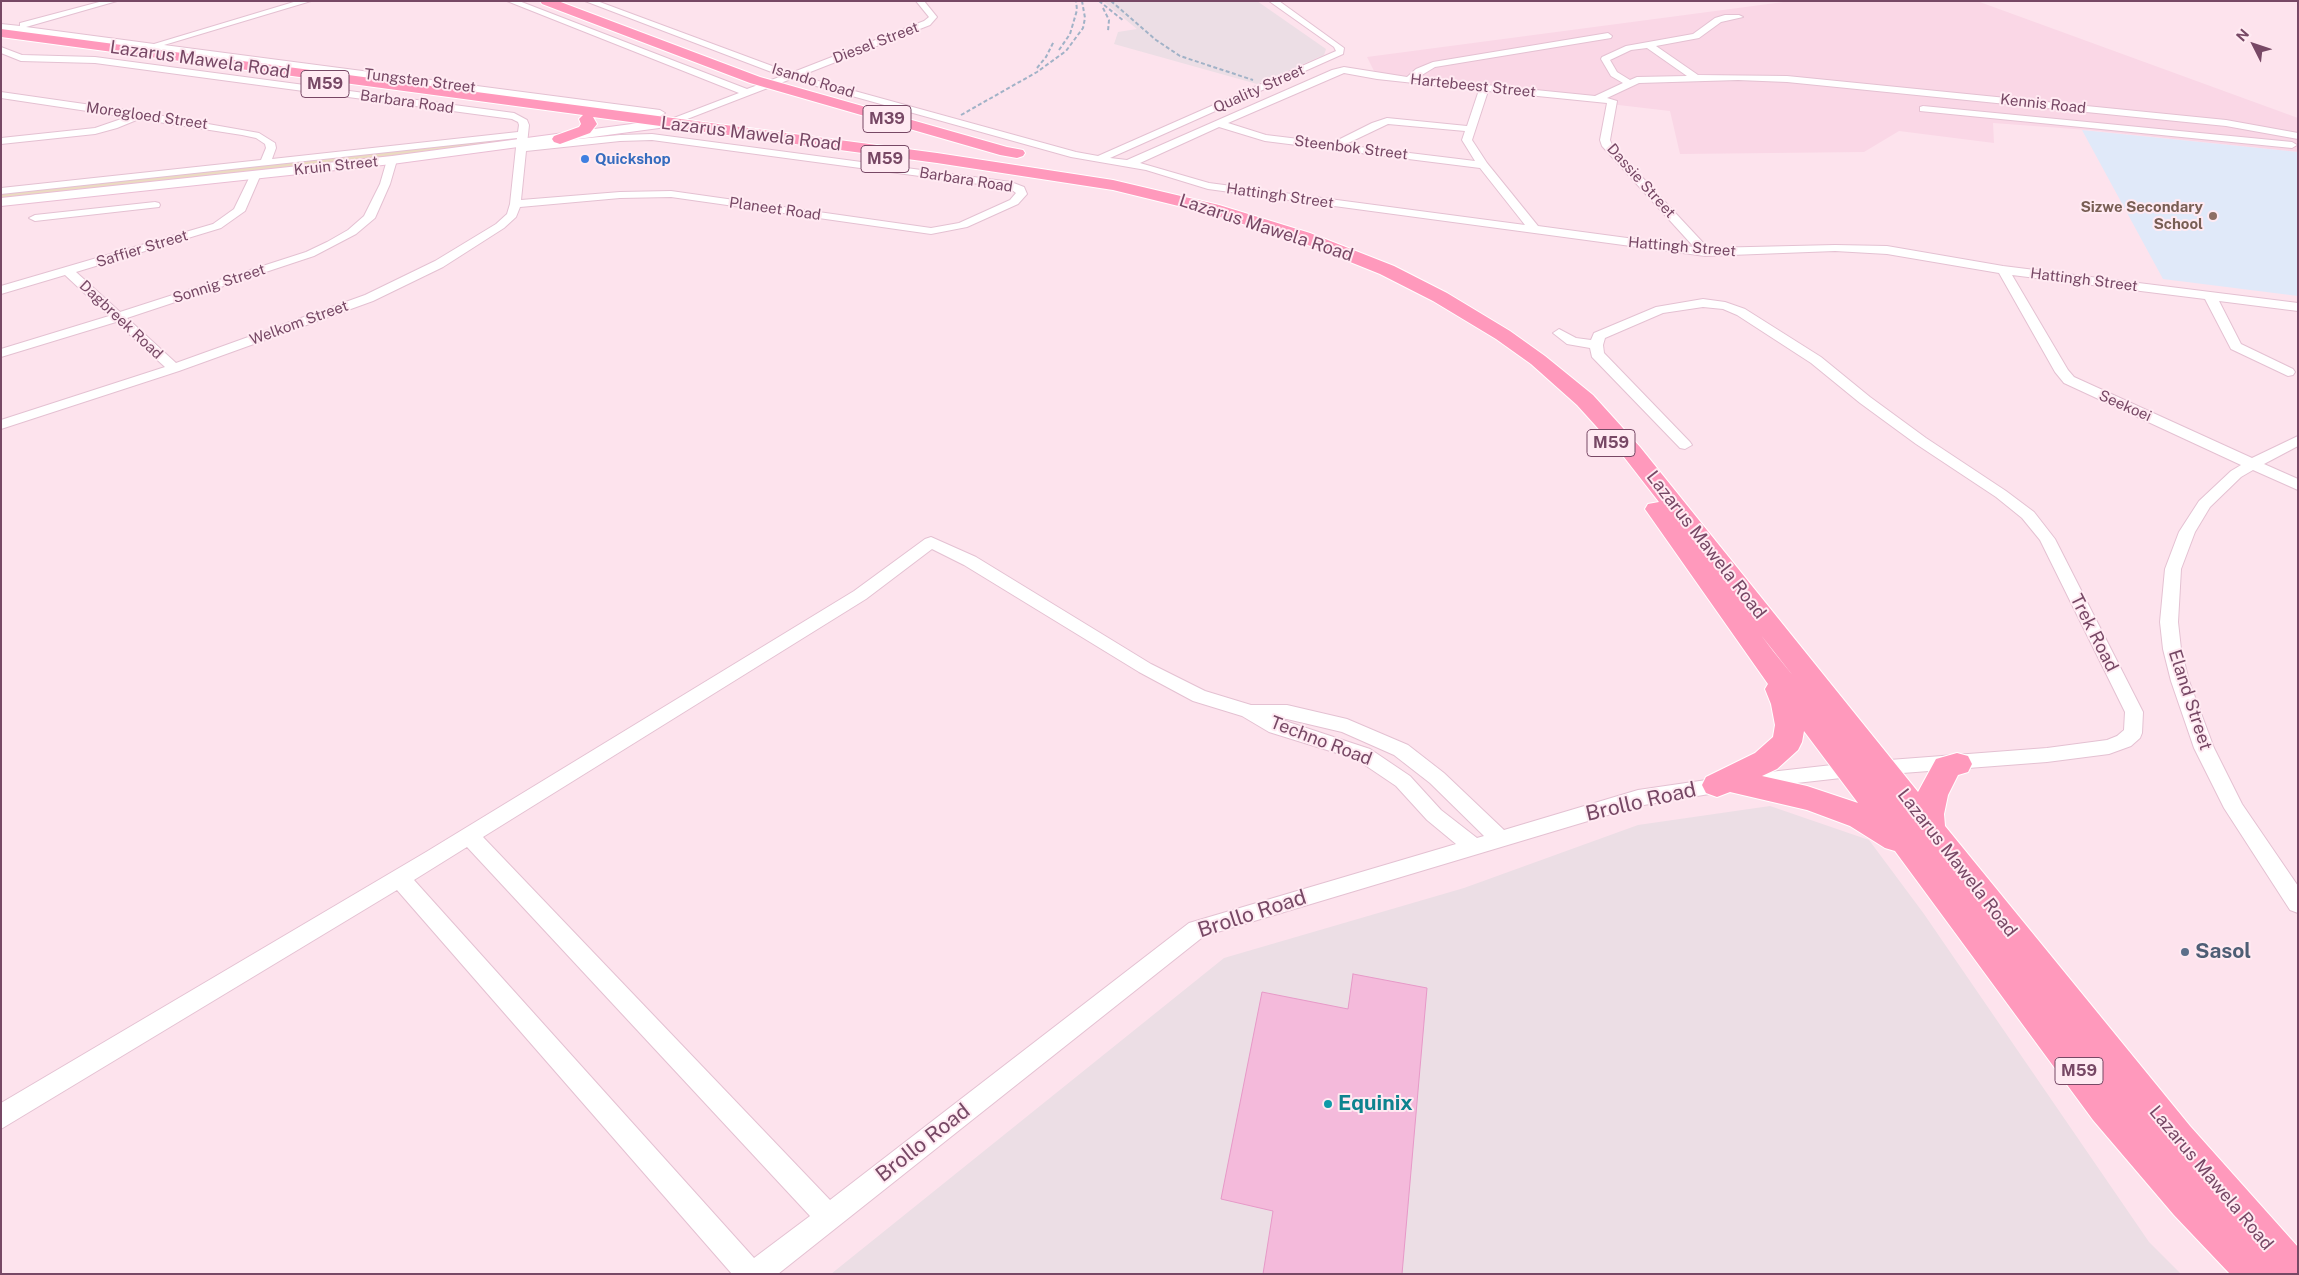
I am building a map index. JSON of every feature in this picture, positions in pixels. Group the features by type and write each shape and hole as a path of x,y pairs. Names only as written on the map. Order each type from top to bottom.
{"main road":[{"name":"Isando Road","path":"546,1 769,85 1006,152 1057,164 1168,197"},
{"name":"Lazarus Mawela Road","path":"7,30 30,37 665,118 1061,176 1168,197 1304,237 1387,270 1440,297 1483,322 1538,360 1584,400 1632,452 1882,768 1922,840 2122,1126 2188,1201 2260,1274"},
{"path":"30,37 49,42 52,47"},
{"name":"Lazarus Mawela Road","path":"1,40 933,166 1133,200 1216,218 1291,239 1346,258 1434,300 1511,349 1546,377 1597,425 1626,462 1698,568 1763,658 1850,770"},
{"name":"Kruin Street","path":"1,202 260,168 392,160 522,142 560,139 649,127 665,118"},
{"path":"560,139 585,130 589,124 587,119"},
{"name":"Isando Road","path":"1006,152 1061,176"},
{"name":"M39","path":"1061,176 1133,200"},
{"path":"1728,784 1766,761 1787,742 1790,725 1786,704 1763,658"},
{"path":"1728,784 1807,798 1861,817 1884,830 1922,840 1932,795 1947,767 1957,764"},
{"name":"M59","path":"1850,770 1922,840"},
{"name":"Lazarus Mawela Road","path":"1922,840 2293,1274"}],"street":[{"path":"7,30 113,1"},
{"path":"151,46 307,1"},
{"path":"511,1 748,93"},
{"name":"Isando Road","path":"589,1 791,76 1066,152 1099,159"},
{"name":"Diesel Street","path":"769,85 928,23 933,18 920,1"},
{"name":"Quality Street","path":"1099,159 1340,52 1340,48 1337,45 1273,1"},
{"path":"1629,83 1614,74 1605,59 1629,48 1696,36 1718,20 1725,17 1739,17"},
{"name":"Tungsten Street","path":"1,26 7,30 151,46 665,118 769,85"},
{"path":"1410,79 1419,71 1433,65 1608,36"},
{"path":"1648,44 1696,78"},
{"path":"8,62 52,47"},
{"name":"Barbara Road","path":"1,50 21,58 73,58 109,62 514,116 524,122 522,142 652,137 1005,184 1016,186 1022,191"},
{"name":"Hartebeest Street","path":"1220,124 1335,72 1352,71 1612,101"},
{"name":"Kennis Road","path":"1597,99 1629,83 1647,80 1696,78 1787,79 2226,123 2298,136"},
{"path":"1485,87 1469,129 1467,140 1483,165 1534,229"},
{"name":"Moregloed Street","path":"1,94 218,127 260,136 271,145 260,168"},
{"name":"Dassie Street","path":"1612,101 1605,140 1607,146 1705,252"},
{"path":"1923,109 2298,146"},
{"path":"1,140 96,131 141,115"},
{"path":"1334,146 1375,125 1387,122 1398,121 1469,129"},
{"path":"1130,164 1220,124"},
{"name":"Steenbok Street","path":"1220,124 1265,138 1483,165"},
{"name":"Kruin Street","path":"1,191 522,142"},
{"name":"Welkom Street","path":"1,425 174,368 369,298 406,282 500,226 512,215 516,204 522,142"},
{"name":"Hattingh Street","path":"1099,159 1130,164 1208,186 1705,252 1878,249 2003,270 2298,307"},
{"name":"Sonnig Street","path":"1,353 310,254 342,239 365,222 374,211 392,160"},
{"name":"Saffier Street","path":"1,290 212,228 227,221 242,206 260,168"},
{"name":"Planeet Road","path":"516,204 620,195 671,194 931,231 963,225 1014,202 1020,198 1022,191"},
{"path":"52,196 35,218 155,205"},
{"name":"Seekoei","path":"2003,270 2062,372 2069,380 2298,485"},
{"name":"Dagbreek Road","path":"68,271 174,368"},
{"path":"2210,296 2236,346 2288,372"},
{"name":"Trek Road","path":"1596,345 1599,336 1660,310 1703,302 1725,306 1741,312 1816,360 1920,441 2001,494 2028,515 2046,538 2134,712 2133,734 2124,741 2109,747 1957,764 1850,770"},
{"path":"1559,333 1572,340 1596,345 1597,354 1685,445"},
{"name":"Eland Street","path":"2298,440 2236,474 2204,504 2187,532 2173,570 2170,589 2170,635 2186,701 2204,748 2220,781 2256,844 2298,904"},
{"path":"1,1116 399,878 860,595 931,542 970,561 1169,681 1199,696 1249,711"},
{"name":"Techno Road","path":"1249,711 1286,712 1347,726 1376,737 1416,760 1501,839"},
{"name":"Techno Road","path":"1249,711 1276,727 1346,747 1385,767 1416,794 1434,814 1475,848"},
{"name":"Brollo Road","path":"756,1274 1197,929 1475,848 1638,798 1728,784 1850,770"},
{"path":"468,836 829,1217"},
{"path":"399,878 750,1274"}],"shaded area":[{"path":"1103,1 1257,1 1326,49 1324,55 1257,84 1114,44 1118,32 1137,29"},
{"path":"1791,1 1977,1 2298,118 2298,152 2088,130 1993,123 1994,143 1899,131 1864,152 1680,154 1670,111 1377,77 1367,57"},
{"name":"Sizwe Secondary School","path":"2082,130 2298,152 2298,296 2163,279"},
{"path":"499,140 514,140 513,142 469,148 1,199 1,193"},
{"path":"1770,806 1869,840 1924,914 2149,1242 2181,1274 831,1274 1224,958 1464,888 1638,825"}],"building":[{"name":"Equinix","path":"1353,974 1427,988 1402,1274 1263,1274 1273,1211 1221,1199 1262,992 1348,1009"}],"railway":[{"path":"1059,50 1070,34 1077,10 1076,1"},
{"path":"961,115 1037,72 1066,51 1083,28 1085,18 1082,1"},
{"path":"1099,1 1124,21"},
{"path":"1111,1 1156,40 1180,56 1253,80"},
{"path":"1103,8 1109,20 1108,31"},
{"path":"1037,68 1046,57 1054,41"}],"place":[{"name":"Quickshop","path":"585,159"},
{"name":"Sizwe Secondary School","path":"2213,216"},
{"name":"Sasol","path":"2185,952"},
{"name":"Equinix","path":"1328,1104"}]}
